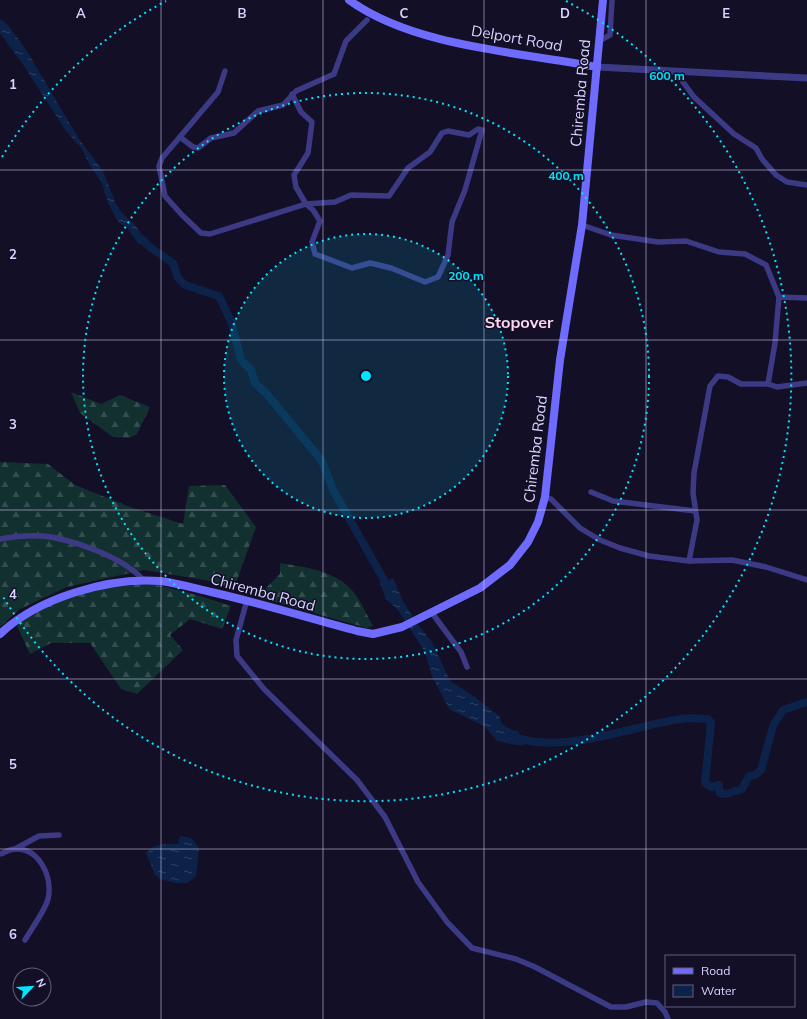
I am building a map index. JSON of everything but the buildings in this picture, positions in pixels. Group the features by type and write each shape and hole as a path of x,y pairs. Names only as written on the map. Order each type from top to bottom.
{"main road":[{"name":"Delport Road","path":"349,0 368,12 393,24 427,35 505,52 597,67"},
{"name":"Chiremba Road","path":"0,634 27,613 62,597 106,585 144,581 178,584 247,600 367,633 386,632 404,626 480,588 510,565 534,531 545,497 560,360 582,225 603,0"}],"street":[{"path":"599,42 610,35 612,0"},
{"path":"180,138 193,148 198,148 210,138 234,133 258,111 283,105 296,91 334,74 346,41 367,20"},
{"name":"Delport Road","path":"597,67 807,78"},
{"path":"225,71 218,92 162,158 159,166 165,196 201,233 210,234 306,204 335,202 352,195 389,196 408,168 430,152 442,133 448,131 469,135 478,130 482,130 465,190 452,222 448,256 438,277 425,282 391,268 370,263 352,268 315,254 312,242 320,221 313,210 306,204 296,187 294,174 308,153 312,122 301,112 292,94"},
{"path":"675,71 694,97 734,134 756,148 762,159 776,175 787,182 807,185"},
{"path":"582,225 611,235 658,242 686,241 719,252 745,254 766,265 779,297 775,343 768,384"},
{"path":"779,297 807,298"},
{"path":"689,561 697,520 695,511 694,473 710,386 718,376 728,377 741,384 768,384 777,387 807,383"},
{"path":"591,492 613,500 695,511"},
{"path":"545,497 551,499 580,528 600,540 649,556 689,561 732,560 807,580"},
{"path":"0,539 19,536 55,538 104,554 136,572 144,581"},
{"path":"247,600 236,640 237,656 264,689 357,780 385,817 418,882 447,922 472,948 516,960 535,967 611,1007 626,1007 646,1002 657,1003 665,1012 668,1019"},
{"path":"432,612 461,652 467,667"},
{"path":"0,854 14,849 39,836 59,835"},
{"path":"14,849 32,853 40,860 49,882 48,900 25,940"}],"green space":[{"path":"71,392 101,404 120,395 150,407 137,434 129,438 113,437 80,413"},
{"path":"0,462 48,464 75,485 130,507 183,524 189,486 225,485 256,527 234,589 210,581 144,570 67,587 20,609 0,627"},
{"path":"280,563 321,571 340,580 355,594 373,626 367,628 257,597 280,574"},
{"path":"154,584 197,595 231,606 222,629 190,619 170,635 183,650 137,694 121,689 90,643 51,643 30,654 17,626 46,605 63,598 100,589"}],"water":[{"path":"0,19 7,24 25,48 79,139 103,171 116,204 122,213 136,226 145,241 139,244 127,228 118,222 108,203 101,181 89,164 82,149 66,131 24,66 0,33"},
{"path":"393,578 403,601 416,622 432,642 450,681 475,697 499,716 502,724 512,730 518,731 524,745 497,741 484,726 449,709 431,674 423,649 398,610 386,599 380,583"},
{"path":"180,836 191,838 199,848 196,876 187,883 176,883 160,879 155,875 146,853 153,847 165,844 178,844"}],"waterway":[{"path":"137,235 151,248 173,263 178,278 185,285 219,296 231,321 241,360 251,370 255,383 266,393 322,461 333,490 389,589"},
{"path":"512,736 531,741 552,743 596,738 684,718 708,719 711,723 705,783 711,787 719,785 720,793 726,794 742,789 749,776 755,775 761,770 773,726 783,710 807,702"}],"district":[{"name":"Stopover","path":"519,322"}]}
